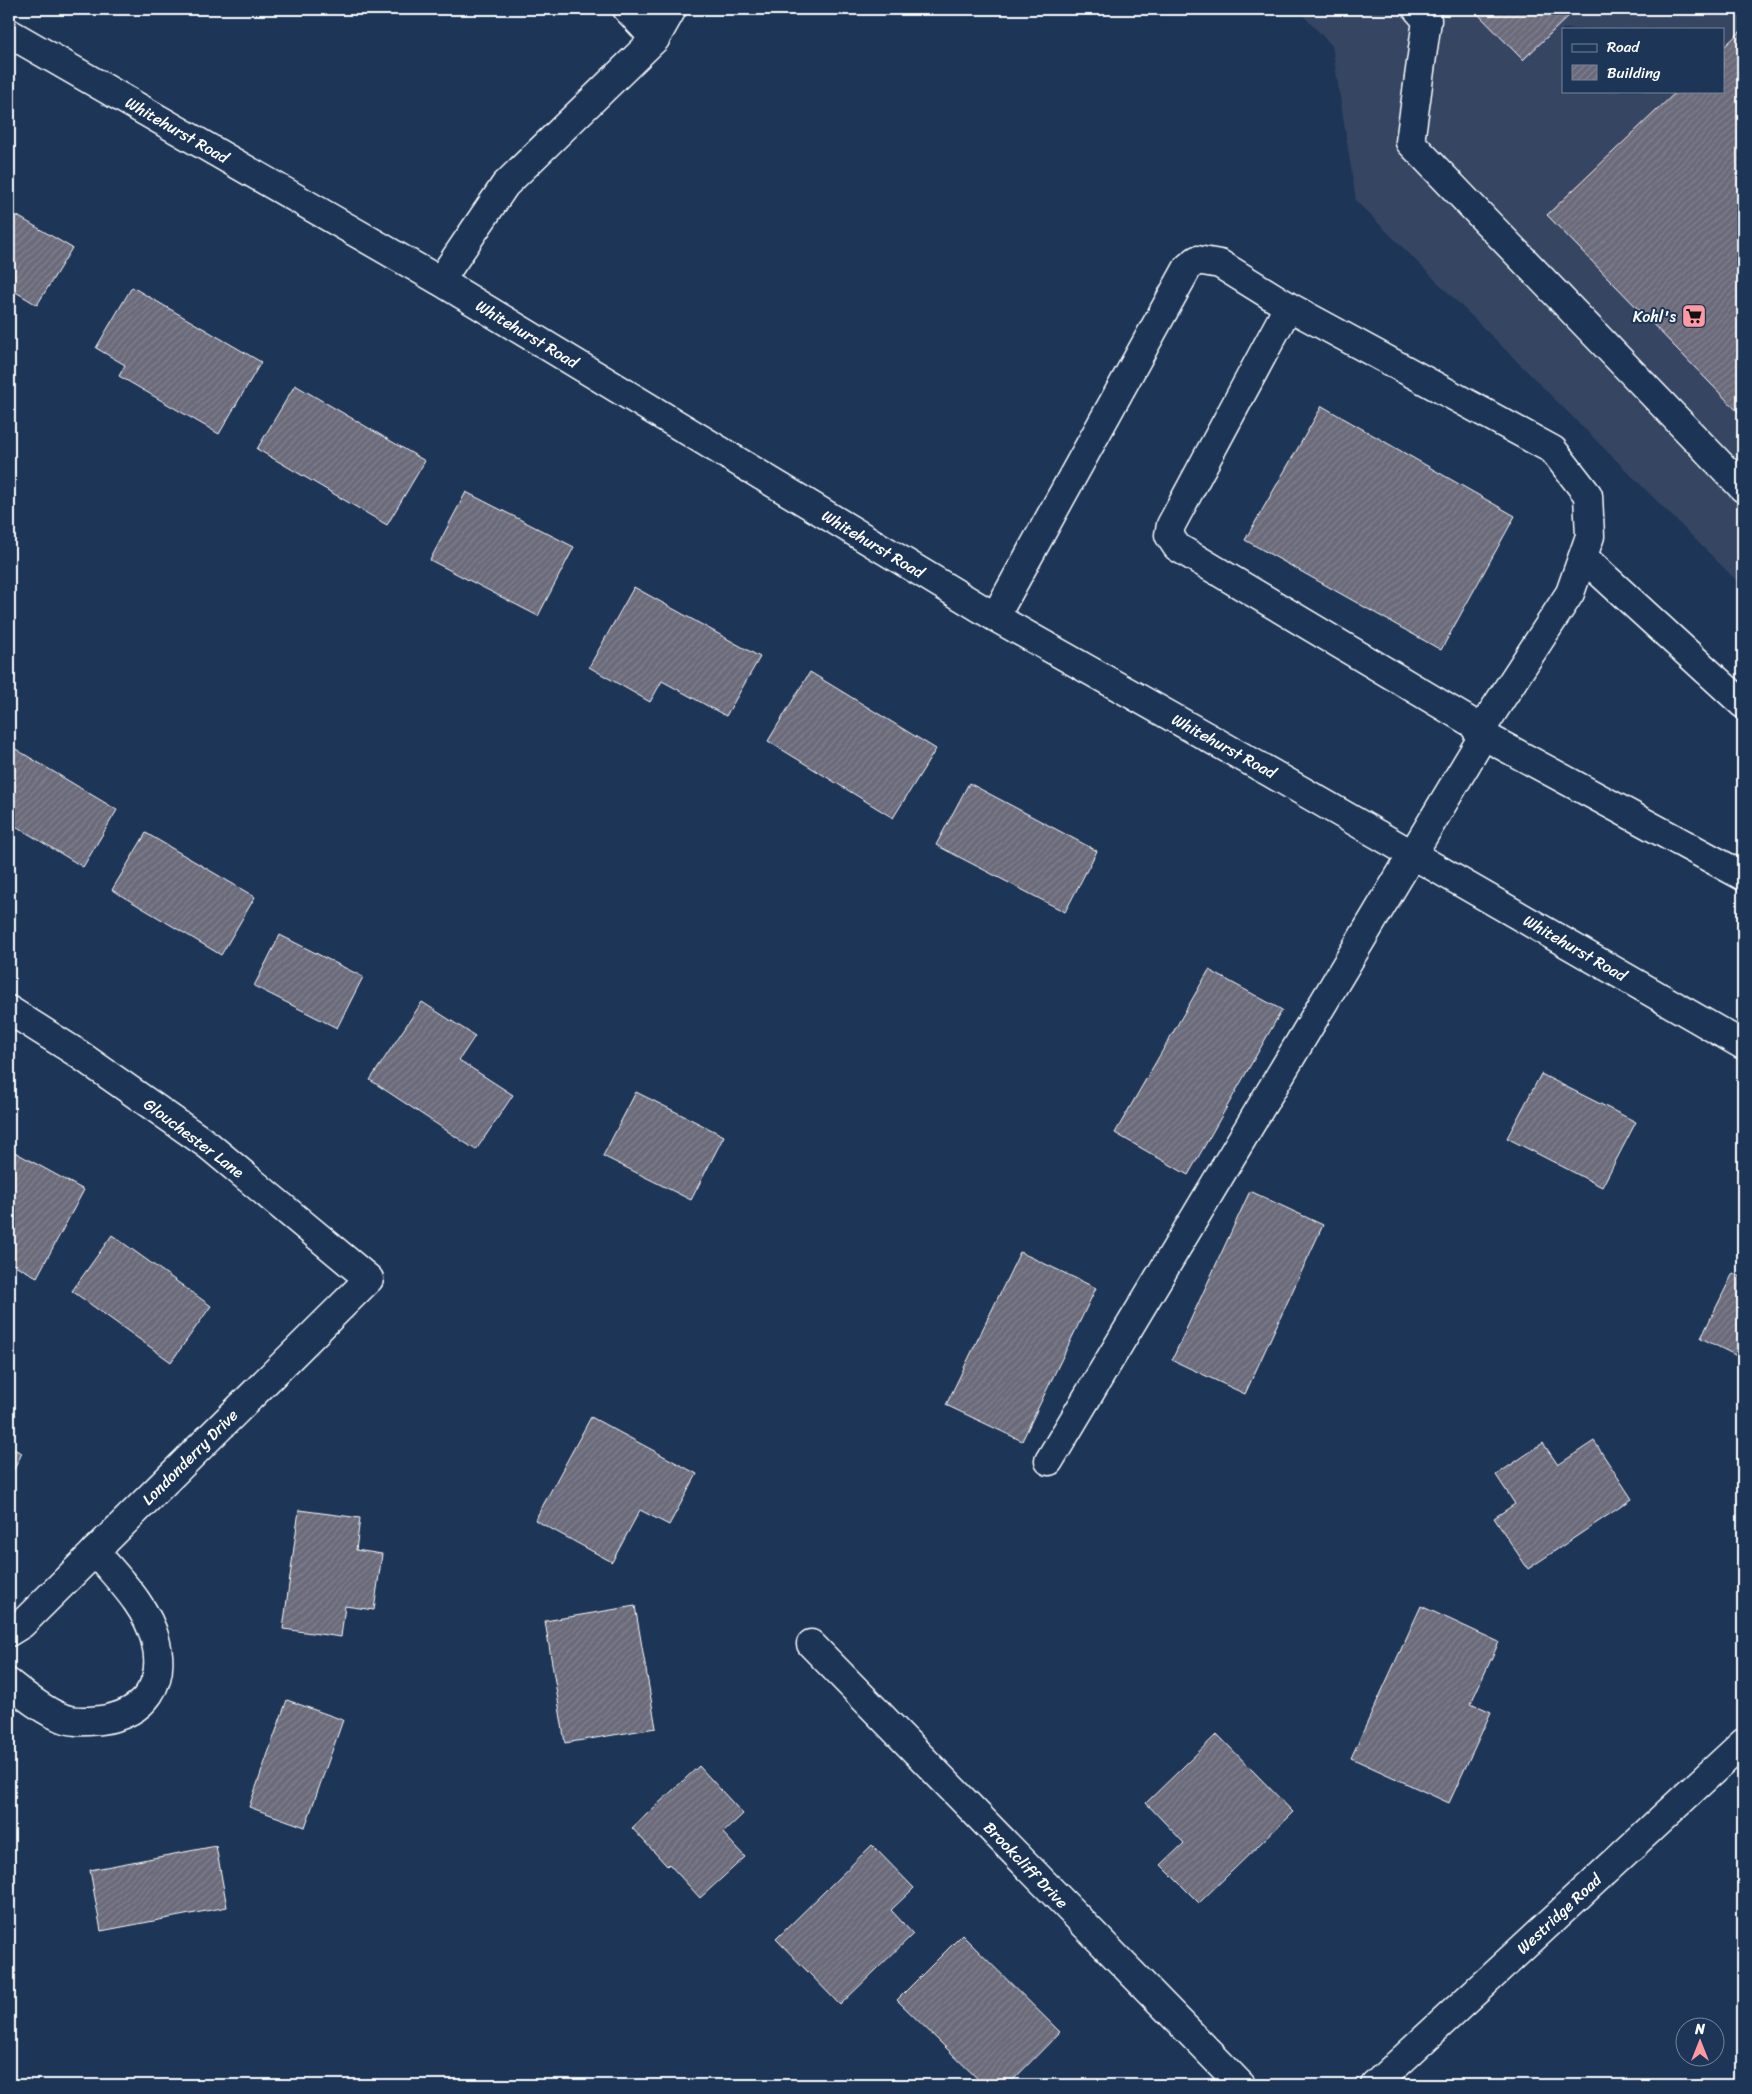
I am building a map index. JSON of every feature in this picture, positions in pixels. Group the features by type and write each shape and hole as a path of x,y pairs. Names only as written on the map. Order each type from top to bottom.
{"street":[{"path":"627,9 655,39"},
{"path":"440,281 505,185 655,39 672,9"},
{"path":"1417,9 1427,20 1410,142 1743,488"},
{"name":"Whitehurst Road","path":"9,33 440,281 996,618 1743,1045"},
{"path":"996,618 1188,267 1197,260 1220,264 1286,305 1553,450 1588,495 1590,536 1570,593 1479,733 1479,743 1413,855 1049,1461"},
{"path":"1286,305 1286,311 1170,525 1169,535 1177,547 1472,723 1479,733 1743,876"},
{"path":"1583,558 1743,704"},
{"name":"Glouchester Lane","path":"9,1010 77,1053 208,1145 369,1279"},
{"name":"Londonderry Drive","path":"9,1632 22,1624 369,1279"},
{"path":"9,1683 25,1696 63,1718 85,1722 118,1718 133,1710 146,1699 154,1683 157,1663 155,1639 144,1612 95,1551"},
{"name":"Brookcliff Drive","path":"811,1644 1241,2085"},
{"name":"Westridge Road","path":"1375,2085 1743,1743"}],"shaded area":[{"path":"1297,9 1743,9 1743,587 1356,201 1332,46"}],"building":[{"path":"1473,9 1576,9 1523,60"},
{"name":"Kohl's","path":"1743,29 1743,417 1547,215 1676,92 1724,92 1724,47"},
{"path":"9,211 72,248 37,305 9,288"},
{"path":"132,287 261,362 219,434 119,376 125,365 96,348"},
{"path":"295,385 425,461 387,525 257,449"},
{"path":"1322,406 1515,516 1441,650 1245,540"},
{"path":"466,492 574,547 538,616 430,560"},
{"path":"634,587 760,657 726,716 662,681 650,702 589,667"},
{"path":"810,672 936,749 893,818 768,741"},
{"path":"9,745 117,810 83,867 9,822"},
{"path":"969,783 1097,851 1065,912 936,845"},
{"path":"146,833 255,897 221,955 112,890"},
{"path":"280,935 363,977 337,1028 254,986"},
{"path":"1209,970 1282,1010 1188,1175 1115,1133"},
{"path":"422,1002 475,1036 459,1060 513,1095 476,1150 370,1080"},
{"path":"1541,1074 1636,1122 1602,1187 1507,1138"},
{"path":"636,1092 724,1136 691,1200 603,1156"},
{"path":"9,1149 84,1190 37,1277 9,1262"},
{"path":"1250,1191 1323,1225 1245,1394 1172,1360"},
{"path":"112,1235 211,1306 171,1362 72,1291"},
{"path":"1020,1252 1096,1288 1022,1441 946,1405"},
{"path":"1733,1273 1743,1278 1743,1359 1701,1338"},
{"path":"591,1417 697,1474 669,1525 640,1510 612,1562 535,1520"},
{"path":"1594,1441 1632,1499 1528,1569 1494,1518 1515,1504 1496,1475 1543,1443 1558,1465"},
{"path":"9,1447 22,1453 9,1480"},
{"path":"299,1510 360,1518 356,1550 382,1554 374,1610 345,1606 341,1637 283,1629"},
{"path":"635,1606 656,1728 565,1743 545,1621"},
{"path":"1421,1606 1499,1642 1471,1703 1491,1712 1449,1803 1351,1758"},
{"path":"287,1700 343,1720 305,1827 249,1807"},
{"path":"1217,1734 1293,1812 1199,1903 1161,1865 1184,1843 1146,1803"},
{"path":"699,1766 743,1814 723,1833 745,1857 700,1898 632,1828"},
{"path":"872,1845 914,1888 891,1910 913,1934 840,2005 776,1939"},
{"path":"216,1846 227,1907 101,1931 90,1870"},
{"path":"962,1935 1060,2032 1008,2085 984,2085 897,2000"}],"place":[{"name":"Kohl's","path":"1694,316"}]}
